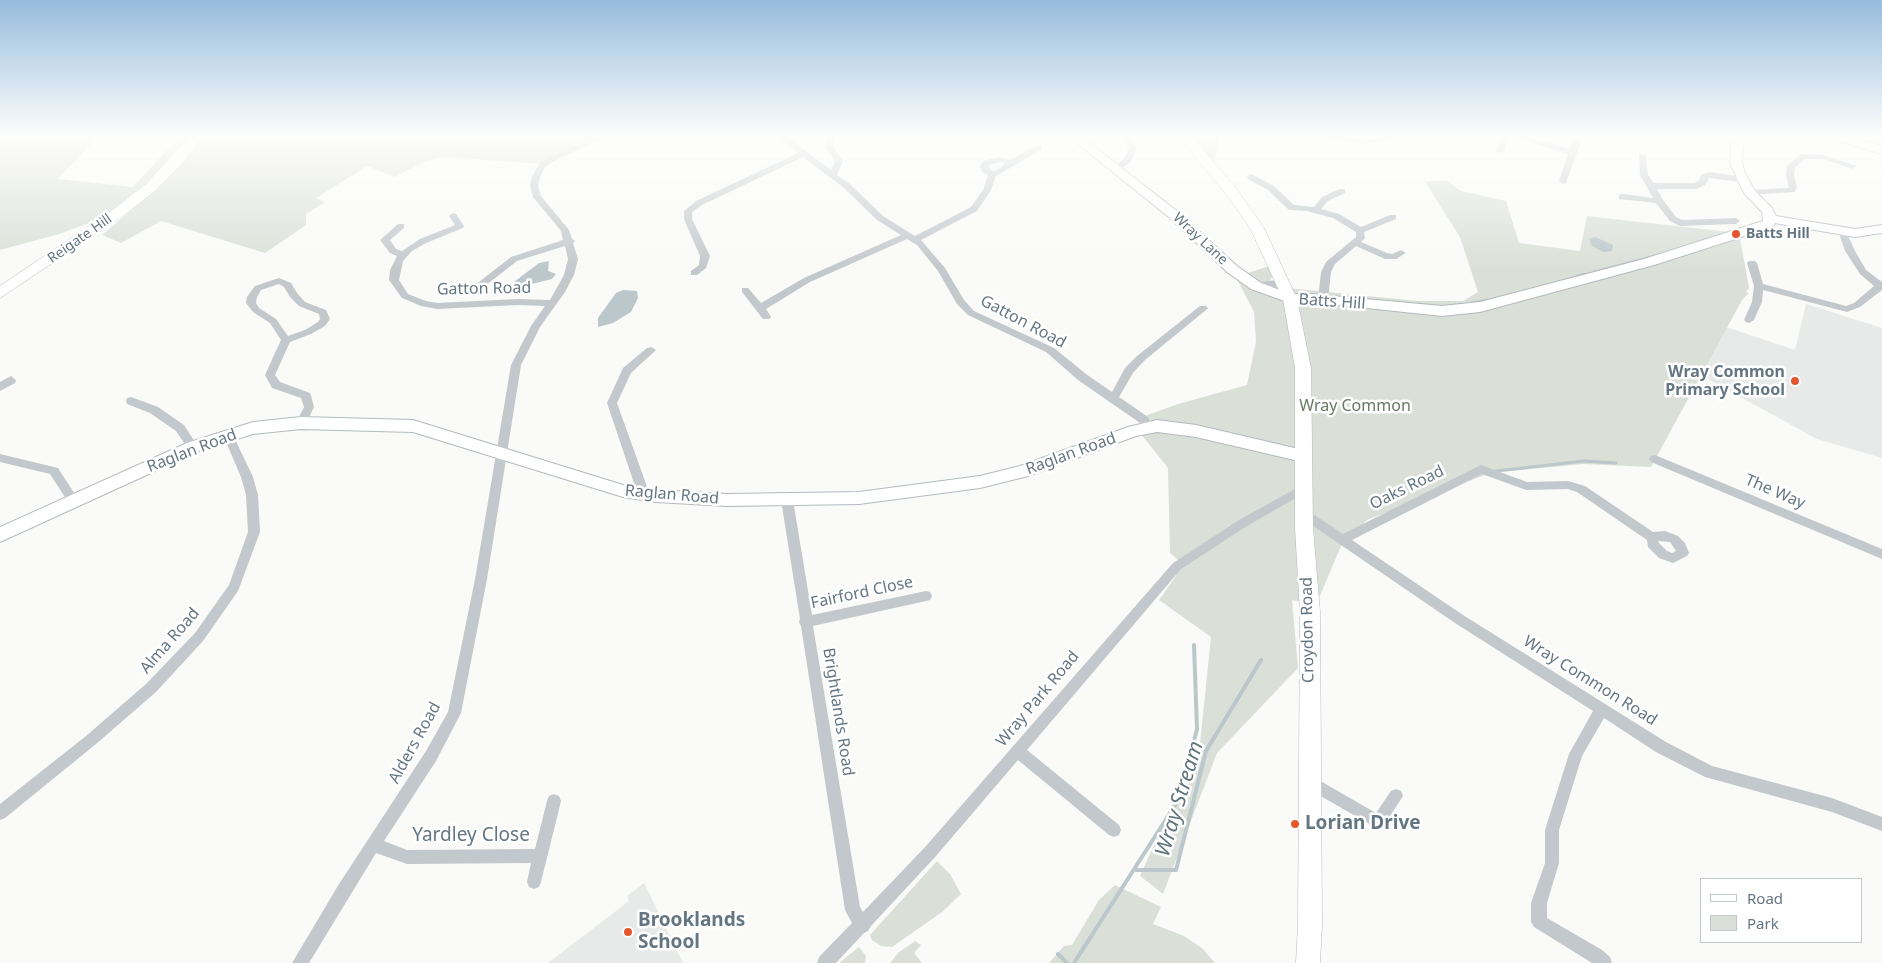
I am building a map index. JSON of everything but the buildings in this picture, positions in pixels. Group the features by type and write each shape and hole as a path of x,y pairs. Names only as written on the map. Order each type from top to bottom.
{"main road":[{"name":"Reigate Hill","path":"0,293 119,212 156,181"},
{"name":"Croydon Road","path":"1223,181 1257,228 1290,299 1303,368 1304,514 1310,612 1308,963"}],"street":[{"name":"Gatton Road","path":"500,453 516,365 525,343 569,275 573,259 570,241 560,222 537,197 534,186 535,181"},
{"path":"694,273 703,266 706,256 688,219 688,211 746,181"},
{"name":"Gatton Road","path":"840,181 880,218 912,237 942,270 960,302 971,313 1044,347 1066,361 1082,377 1114,397 1144,420 1149,427"},
{"path":"760,308 820,274 912,237 974,209 987,190 990,181"},
{"name":"Wray Lane","path":"1131,181 1174,215 1239,275 1256,286 1290,299"},
{"path":"1258,181 1271,188 1292,208 1316,210 1336,216 1355,226 1360,231 1360,238 1356,243 1331,262 1324,282 1323,300"},
{"path":"1648,181 1659,201 1673,219 1680,223 1736,221"},
{"path":"1652,186 1696,186 1703,181"},
{"path":"1742,181 1750,194 1768,211 1771,219 1855,233 1882,229"},
{"path":"1750,194 1792,190 1792,181"},
{"path":"1316,210 1325,199 1342,191"},
{"path":"1622,197 1659,201"},
{"path":"401,226 385,240 393,251 402,256 423,241 460,226 453,216"},
{"path":"1360,231 1393,217"},
{"name":"Batts Hill","path":"1290,299 1323,300 1442,311 1480,307 1649,262 1735,236 1764,226 1771,219"},
{"path":"1760,286 1847,309 1857,305 1881,287 1869,278 1860,266 1842,231"},
{"path":"466,289 482,284 514,259 570,241"},
{"path":"1356,243 1385,256 1393,257 1401,253"},
{"name":"Gatton Road","path":"402,256 395,270 394,280 405,296 424,304 437,306 518,302 552,303"},
{"path":"1749,320 1757,302 1760,286 1752,263"},
{"path":"703,266 714,270"},
{"path":"286,340 273,321 256,310 251,303 252,297 258,288 273,282 285,282 302,304 323,312 325,316 322,324 286,340 270,375 276,385 306,396 310,407 300,423"},
{"path":"1256,286 1282,282"},
{"path":"745,290 766,317"},
{"path":"1114,397 1129,371 1141,358 1203,308"},
{"path":"644,495 612,403 626,371 650,350"},
{"path":"0,387 11,380"},
{"path":"131,401 154,410 180,428 193,446"},
{"name":"Raglan Road","path":"0,535 193,446 228,435 274,425 300,423 413,426 598,485 644,495 727,500 787,500 896,494 1004,478 1149,427 1165,426 1196,431 1303,456"},
{"name":"Alma Road","path":"0,813 151,688 199,637 234,587 254,532 252,494 247,477 228,435"},
{"name":"Alders Road","path":"300,963 431,756 454,713 481,579 500,453"},
{"path":"0,458 54,471 74,502"},
{"name":"The Way","path":"1655,459 1882,554"},
{"name":"Oaks Road","path":"1342,540 1479,470 1488,470 1526,486 1568,485 1581,489 1653,538"},
{"name":"Wray Park Road","path":"826,963 863,926 931,851 1177,566 1243,523 1304,488"},
{"name":"Brightlands Road","path":"787,500 852,910 863,926"},
{"name":"Wray Common Road","path":"1304,514 1601,710 1661,747 1710,772 1832,805 1882,824"},
{"name":"Fairford Close","path":"805,622 926,596"},
{"path":"1601,710 1576,754 1552,830 1552,863 1539,902 1539,922 1596,956 1604,963"},
{"path":"1017,750 1114,830"},
{"path":"1310,782 1378,822 1396,796"},
{"name":"Yardley Close","path":"534,882 554,801"},
{"name":"Yardley Close","path":"373,845 407,858 540,856"}],"shaded area":[{"path":"1595,237 1613,245 1612,251 1603,252 1592,246 1589,239"},
{"path":"549,261 548,271 556,274 552,279 515,288 514,282 539,263"},
{"path":"623,290 637,291 638,298 631,312 613,323 598,327 598,318 616,293"},
{"name":"Wray Common Primary School","path":"1806,304 1882,328 1882,458 1817,439 1693,371 1723,326 1795,350"},
{"name":"Brooklands School","path":"644,883 683,963 548,963 629,901 627,896"}],"green space":[{"path":"0,181 76,181 133,187 139,181 154,181 119,212 59,234 0,250"},
{"path":"165,181 343,181 316,198 325,202 306,214 306,225 265,253 161,221 121,243 102,235"},
{"name":"Wray Common","path":"1447,181 1461,191 1506,201 1519,243 1580,251 1587,216 1739,233 1749,288 1746,292 1749,293 1742,300 1651,467 1583,464 1490,473 1367,520 1341,546 1316,605 1292,600 1298,668 1217,753 1163,894 1140,876 1200,744 1211,637 1159,600 1176,576 1178,560 1170,553 1168,468 1141,434 1155,423 1145,416 1178,404 1247,385 1256,342 1254,312 1236,277 1269,266 1272,277 1270,280 1278,287 1417,301 1463,301 1478,292 1460,237 1425,182"},
{"path":"937,861 950,874 961,894 942,912 892,947 881,946 872,940 870,935"},
{"path":"1115,885 1161,907 1153,924 1184,936 1203,949 1215,963 1049,963 1064,946 1072,945 1099,900"},
{"path":"915,941 921,945 914,953 922,963 890,963 898,953"},
{"path":"859,947 866,956 865,963 839,963"}],"waterway":[{"path":"1594,272 1654,256"},
{"path":"1566,280 1584,274"},
{"path":"1471,303 1487,300"},
{"path":"1496,471 1584,461 1616,463"},
{"path":"1074,963 1179,799 1197,729 1194,645"},
{"name":"Wray Stream","path":"1136,870 1176,870 1206,751 1261,660"},
{"path":"1058,954 1067,963"}],"place":[{"name":"Batts Hill","path":"1736,234"},
{"name":"Wray Common Primary School","path":"1795,381"},
{"name":"Lorian Drive","path":"1295,824"},
{"name":"Brooklands School","path":"628,932"}]}
